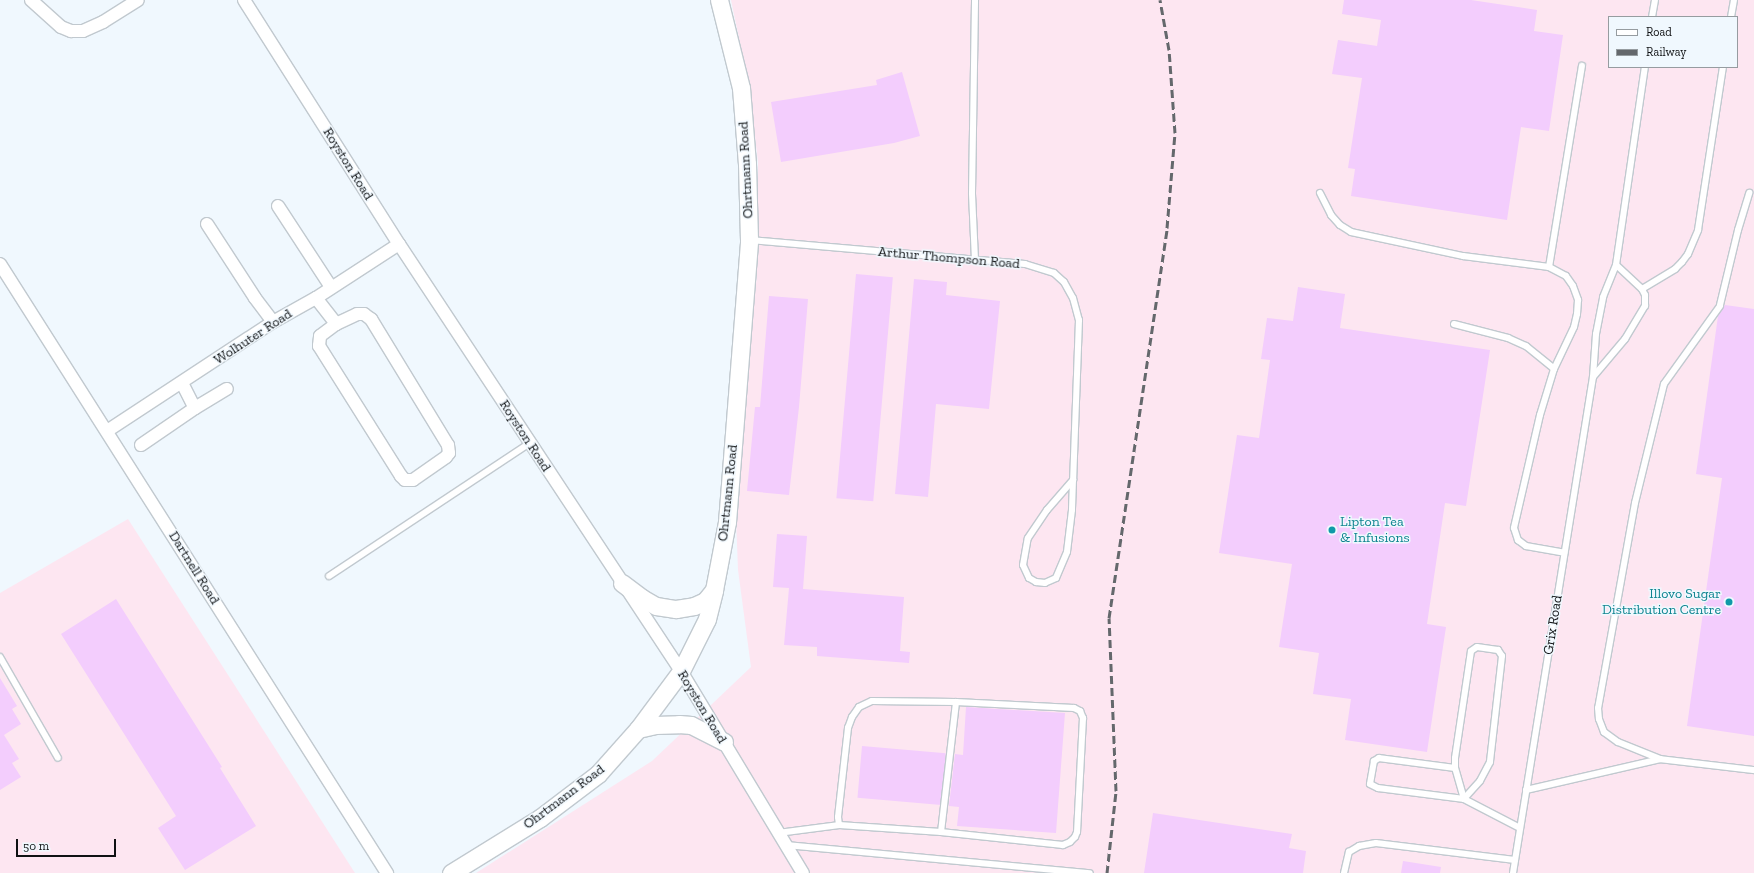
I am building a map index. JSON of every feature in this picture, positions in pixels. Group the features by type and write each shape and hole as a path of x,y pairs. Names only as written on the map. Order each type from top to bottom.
{"main road":[{"name":"Ohrtmann Road","path":"451,873 540,818 598,774 638,729 681,671 707,619 727,522 749,240 748,164 741,88 719,0"},
{"path":"622,583 642,598 656,606 676,609 694,606 705,601 714,590"},
{"path":"638,729 668,724 685,724 724,742"}],"street":[{"path":"31,0 61,28 71,31 83,31 103,22 138,0"},
{"name":"Royston Road","path":"244,0 399,244 681,671 803,873"},
{"path":"278,206 331,286"},
{"path":"207,224 255,298 273,322"},
{"name":"Wolhuter Road","path":"107,431 273,322 316,298 331,286 399,244"},
{"name":"Dartnell Road","path":"0,264 387,873"},
{"path":"316,298 336,324"},
{"path":"357,314 367,315 448,445 449,453 446,457 413,480 405,480 401,476 320,350 320,336 336,324 357,314"},
{"path":"182,383 195,408"},
{"path":"141,445 195,408 227,389"}],"lane":[{"path":"975,0 972,194 975,260"},
{"path":"1652,16 1655,0"},
{"path":"1731,16 1734,0"},
{"path":"1548,267 1582,66"},
{"name":"Grix Road","path":"1513,873 1593,377 1596,334 1600,309 1606,288 1616,266 1645,68"},
{"path":"1642,289 1675,269 1682,262 1688,254 1698,230 1723,68"},
{"path":"1320,194 1331,215 1340,225 1351,232 1463,256 1548,267 1566,276 1573,286 1578,300 1574,327 1554,369 1540,415 1514,528 1518,540 1526,546 1564,553"},
{"path":"1749,194 1738,230 1720,305 1664,384 1636,503 1598,708 1599,719 1604,732 1618,742 1660,760 1754,770"},
{"name":"Arthur Thompson Road","path":"749,240 1025,264 1054,273 1064,282 1073,298 1079,320 1073,480 1067,552 1056,578 1045,583 1036,582 1030,578 1023,565 1028,538 1047,510 1073,480"},
{"path":"1593,377 1625,339 1642,312 1646,300 1642,289 1616,266"},
{"path":"1454,324 1508,338 1526,346 1554,369"},
{"path":"329,576 530,443"},
{"path":"1477,647 1498,650 1502,656 1490,762 1480,781 1464,799 1455,768 1455,758 1471,651 1477,647"},
{"path":"0,656 58,758"},
{"path":"778,833 839,826 941,832 1063,845 1070,842 1077,832 1083,718 1080,711 1074,708 956,702 872,701 859,707 852,717 848,728 838,817 839,826"},
{"path":"941,832 956,702"},
{"path":"1455,768 1377,758 1374,761 1370,784 1378,788 1464,799 1520,828"},
{"path":"1526,790 1660,760"},
{"path":"1344,873 1349,852 1358,846 1376,843 1515,860"},
{"path":"786,845 1090,873"}],"shaded area":[{"path":"731,0 1754,0 1754,873 476,873 652,761 751,667 738,570 735,491 757,274 758,162 749,86"},
{"path":"128,519 355,873 0,873 0,593"}],"building":[{"path":"1344,0 1471,0 1537,10 1534,31 1563,35 1549,131 1521,127 1507,220 1351,196 1355,169 1348,168 1362,78 1332,74 1338,40 1377,46 1381,20 1342,14"},
{"path":"902,72 920,136 894,143 781,162 771,102 877,85 876,80"},
{"path":"856,274 893,277 873,501 836,498"},
{"path":"914,279 947,282 946,295 1000,301 989,409 936,404 928,497 895,494"},
{"name":"Lipton Tea & Infusions","path":"1298,287 1345,294 1340,328 1490,350 1466,506 1445,503 1427,624 1446,627 1427,752 1345,740 1351,699 1313,694 1319,653 1279,647 1292,564 1219,553 1237,435 1259,438 1270,360 1261,359 1267,318 1293,321"},
{"path":"769,296 808,299 799,407 789,495 747,491 755,407 760,407"},
{"name":"Illovo Sugar Distribution Centre","path":"1725,305 1754,309 1754,736 1687,726 1722,478 1696,474 1718,316"},
{"path":"777,534 807,536 803,589 904,597 900,651 910,652 909,663 817,656 817,647 784,645 789,588 773,587"},
{"path":"116,599 222,767 220,768 256,826 185,870 158,828 176,816 61,634"},
{"path":"0,678 17,706 12,709 21,724 4,735 19,759 12,763 21,777 0,790"},
{"path":"966,707 1065,713 1056,833 957,826 959,807 949,806 955,754 963,755"},
{"path":"862,746 946,753 941,805 857,798"},
{"path":"1153,813 1292,834 1289,848 1306,851 1303,873 1144,873"},
{"path":"1403,861 1441,867 1440,873 1401,873"}],"railway":[{"path":"1107,873 1116,791 1109,618 1167,228 1175,133 1169,50 1160,0"}],"place":[{"name":"Lipton Tea & Infusions","path":"1332,530"},
{"name":"Illovo Sugar Distribution Centre","path":"1729,602"}]}
